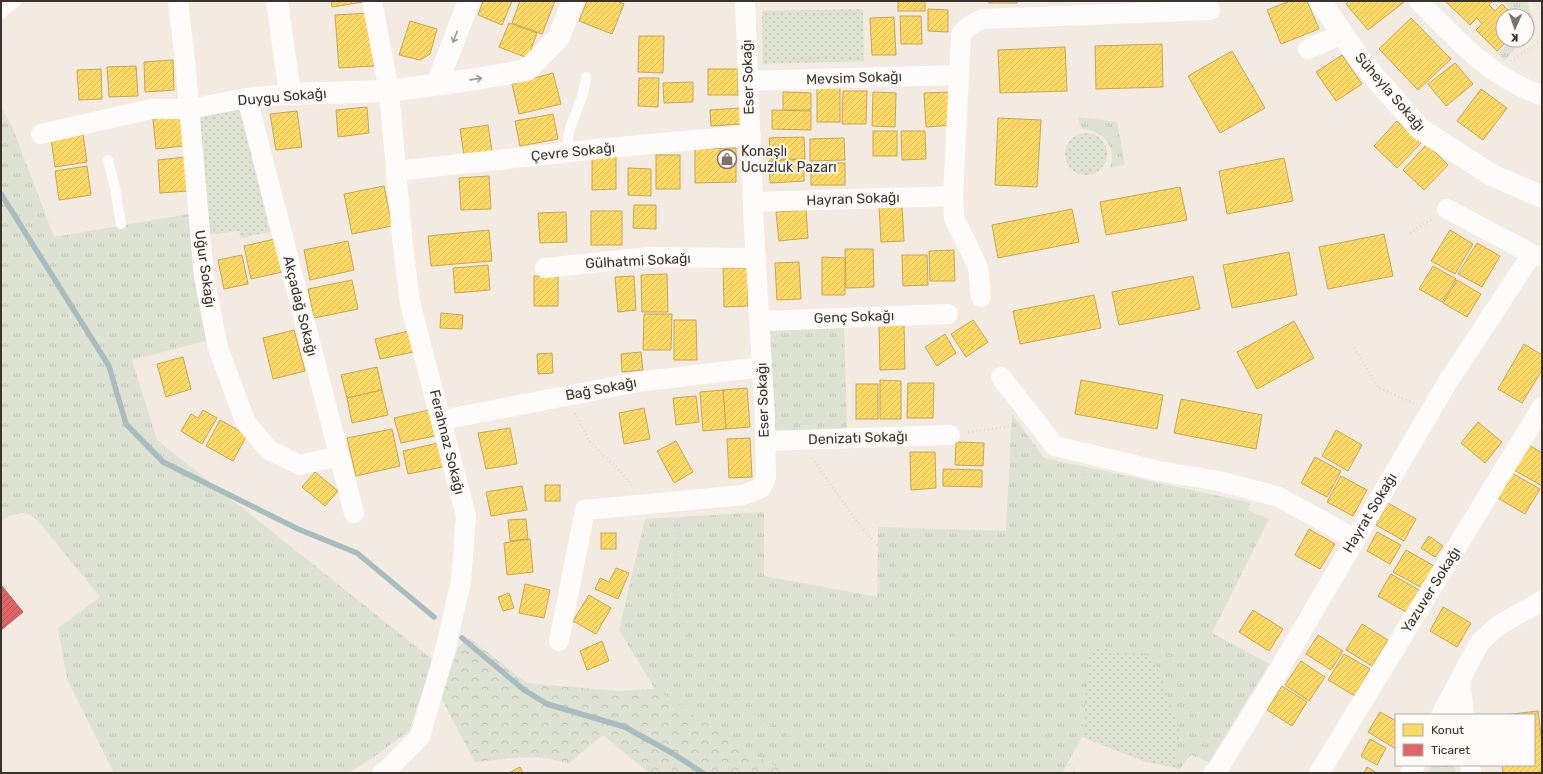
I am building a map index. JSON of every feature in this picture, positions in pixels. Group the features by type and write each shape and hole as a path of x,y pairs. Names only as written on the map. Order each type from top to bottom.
{"street":[{"name":"Uğur Sokağı","path":"178,1 204,277 218,348 246,423 269,450 300,465 339,456"},
{"path":"277,1 290,94"},
{"name":"Ferahnaz Sokağı","path":"372,1 389,91 410,303 466,516 461,581 446,647 420,737 388,769 382,773"},
{"path":"437,84 469,1"},
{"name":"Duygu Sokağı","path":"41,134 151,109 189,109 247,98 290,94 389,91 477,80 527,70 559,37 572,1"},
{"name":"Eser Sokağı","path":"559,641 585,510 743,495 761,488 766,478 745,1"},
{"name":"Süheyla Sokağı","path":"1320,1 1361,61 1420,130 1492,175 1542,197"},
{"path":"1419,1 1485,65 1530,91 1542,94"},
{"path":"981,297 978,267 954,218 953,196 961,35 970,24 983,19 1208,5"},
{"path":"1308,49 1342,34"},
{"name":"Mevsim Sokağı","path":"748,82 959,75"},
{"name":"Akçadağ Sokağı","path":"247,98 354,514"},
{"name":"Çevre Sokağı","path":"396,171 566,152 750,135"},
{"name":"Hayran Sokağı","path":"753,202 953,196"},
{"path":"1447,209 1537,255"},
{"name":"Hayrat Sokağı","path":"1216,773 1273,680 1431,411 1537,255"},
{"name":"Gülhatmi Sokağı","path":"545,268 649,257 756,258"},
{"name":"Genç Sokağı","path":"760,321 948,314"},
{"name":"Bağ Sokağı","path":"442,420 638,382 762,367"},
{"path":"1001,377 1055,446 1159,471 1219,481 1279,497 1355,539"},
{"name":"Yazuver Sokağı","path":"1319,773 1542,407"},
{"name":"Denizatı Sokağı","path":"765,440 950,435"},
{"path":"1442,714 1480,642 1499,625 1542,601"},
{"path":"1460,680 1464,714"}],"lane":[{"path":"1,14 17,1"},
{"path":"566,152 570,128 582,94 586,77"},
{"path":"108,160 115,188 121,224"}],"path":[{"path":"1493,8 1498,1"},
{"path":"1536,1 1542,20"},
{"path":"1410,233 1447,209"},
{"path":"1354,348 1379,388 1431,411"},
{"path":"567,396 589,441 622,474 647,505"},
{"path":"950,435 1020,425"},
{"path":"798,439 858,523 1076,773"},
{"path":"1088,454 1084,480 1129,558 1216,773"},
{"path":"679,502 675,601 699,670 778,732 892,773"}],"green space":[{"path":"1502,1 1527,1 1529,8 1509,8"},
{"path":"863,9 864,61 763,64 762,11"},
{"path":"1503,48 1516,48 1504,61 1498,54"},
{"path":"1,107 12,126 54,237 189,214 217,338 132,360 157,440 433,660 409,731 368,761 348,773 114,773 67,679 58,628 100,597 39,522 34,518 30,515 21,513 1,521"},
{"path":"241,109 270,232 241,238 239,231 207,235 196,116"},
{"path":"1078,117 1117,122 1125,165 1110,168 1112,153 1110,146 1102,136 1096,132 1081,129"},
{"path":"1082,133 1090,133 1098,136 1104,142 1107,154 1104,166 1098,172 1090,175 1082,175 1074,172 1068,166 1065,158 1065,150 1068,142 1074,136"},
{"path":"844,328 847,429 773,431 769,331"},
{"path":"1012,414 1044,458 1251,503 1247,510 1269,519 1212,633 1269,664 1209,762 1191,755 1179,770 1175,768 1091,648 1082,737 1062,773 788,773 751,753 655,689 619,630 645,519 764,512 764,576 877,597 878,527 1006,531"},
{"path":"469,638 527,683 618,691 655,689 751,753 788,773 649,773 603,735 568,764 557,760 534,757 475,762 441,698 458,647"},
{"path":"1090,647 1153,656 1180,729 1175,768 1143,761 1082,737"},
{"path":"1431,766 1454,766 1456,773 1427,773"}],"building: Konut":[{"path":"331,1 363,1 363,2 332,7"},
{"path":"483,1 512,1 502,25 478,15"},
{"path":"520,1 555,1 542,34 512,23"},
{"path":"587,1 617,1 624,4 612,34 579,21"},
{"path":"898,1 925,1 925,11 898,11"},
{"path":"989,1 1017,1 1017,3 989,3"},
{"path":"1290,1 1307,1 1319,29 1281,44 1267,10"},
{"path":"1349,1 1404,2 1368,30 1346,4"},
{"path":"1445,1 1493,1 1489,5 1495,11 1495,48 1500,48 1497,51 1476,30 1482,24 1477,18 1470,25"},
{"path":"1502,4 1506,8 1498,8"},
{"path":"928,9 948,10 948,32 928,31"},
{"path":"370,13 374,66 339,68 335,15"},
{"path":"900,16 921,16 922,44 901,44"},
{"path":"894,17 896,55 872,55 870,18"},
{"path":"1411,18 1451,59 1418,90 1379,49"},
{"path":"410,21 437,29 430,54 420,60 399,55"},
{"path":"509,23 537,33 528,58 499,47"},
{"path":"639,36 664,36 663,73 638,72"},
{"path":"1162,44 1163,87 1096,89 1095,46"},
{"path":"1065,47 1067,91 1000,93 998,50"},
{"path":"1232,51 1265,108 1220,133 1188,76"},
{"path":"1342,55 1362,84 1336,101 1316,72"},
{"path":"173,60 174,90 145,92 144,62"},
{"path":"1455,63 1473,84 1446,106 1428,84"},
{"path":"136,66 138,96 109,97 107,67"},
{"path":"101,69 102,99 79,100 77,70"},
{"path":"708,69 738,69 738,95 708,95"},
{"path":"553,73 561,104 519,114 512,84"},
{"path":"639,78 659,78 658,107 638,106"},
{"path":"693,82 693,102 664,103 663,83"},
{"path":"817,87 840,87 840,122 817,122"},
{"path":"1481,89 1507,108 1483,140 1457,121"},
{"path":"843,91 867,91 866,124 842,124"},
{"path":"783,92 811,93 811,110 783,110"},
{"path":"873,92 896,93 895,127 872,126"},
{"path":"951,92 953,125 926,127 924,93"},
{"path":"367,107 369,133 338,137 336,110"},
{"path":"740,108 741,124 711,126 710,110"},
{"path":"772,110 811,111 811,130 772,129"},
{"path":"297,111 302,147 276,150 270,114"},
{"path":"553,114 558,139 520,146 515,121"},
{"path":"182,116 184,146 156,149 153,119"},
{"path":"998,118 1041,120 1037,187 995,185"},
{"path":"1397,121 1421,143 1397,168 1374,146"},
{"path":"488,125 492,151 464,155 460,129"},
{"path":"873,131 897,131 897,156 873,156"},
{"path":"901,131 925,131 926,159 902,160"},
{"path":"83,134 87,162 55,167 51,138"},
{"path":"804,137 805,159 771,160 769,138"},
{"path":"844,138 845,160 810,161 810,139"},
{"path":"1427,144 1448,165 1424,190 1403,170"},
{"path":"736,148 736,182 695,183 695,149"},
{"path":"616,154 616,189 592,190 592,155"},
{"path":"656,155 680,155 680,189 656,189"},
{"path":"185,157 188,191 160,193 158,160"},
{"path":"1284,158 1293,201 1227,214 1219,171"},
{"path":"804,159 804,181 770,183 769,161"},
{"path":"811,163 845,163 845,185 811,185"},
{"path":"87,166 91,195 59,200 55,171"},
{"path":"628,168 651,169 651,196 628,195"},
{"path":"489,176 491,209 461,210 459,178"},
{"path":"384,186 392,226 352,234 344,194"},
{"path":"1180,187 1187,220 1106,235 1100,202"},
{"path":"634,205 656,205 656,229 633,228"},
{"path":"902,205 904,241 881,242 879,206"},
{"path":"1072,209 1079,242 998,258 992,225"},
{"path":"806,210 808,238 779,241 776,212"},
{"path":"591,211 622,211 622,245 591,245"},
{"path":"566,212 567,242 540,243 538,213"},
{"path":"489,230 492,261 431,266 428,236"},
{"path":"1450,230 1473,244 1455,274 1431,261"},
{"path":"1384,234 1393,276 1328,289 1319,247"},
{"path":"275,239 282,272 251,279 244,246"},
{"path":"348,241 354,270 310,280 304,250"},
{"path":"1477,243 1500,256 1482,287 1458,274"},
{"path":"845,249 873,249 874,287 846,288"},
{"path":"954,250 955,281 930,281 929,251"},
{"path":"1289,252 1297,295 1232,308 1223,265"},
{"path":"242,255 248,284 224,289 218,260"},
{"path":"902,255 927,255 928,285 903,286"},
{"path":"822,257 845,258 845,295 822,295"},
{"path":"799,262 801,299 777,300 775,263"},
{"path":"488,265 490,290 455,293 453,268"},
{"path":"1433,266 1456,279 1442,302 1419,289"},
{"path":"723,268 747,268 748,306 724,307"},
{"path":"667,274 668,312 642,312 641,275"},
{"path":"534,276 558,276 558,306 534,306"},
{"path":"634,276 636,310 618,312 615,277"},
{"path":"1193,276 1200,309 1119,325 1112,292"},
{"path":"352,280 358,309 314,318 308,289"},
{"path":"1457,280 1481,294 1467,317 1443,303"},
{"path":"1094,295 1101,328 1020,344 1013,311"},
{"path":"441,313 463,315 462,329 440,328"},
{"path":"644,314 672,314 671,350 643,350"},
{"path":"674,320 696,320 697,360 674,360"},
{"path":"973,320 988,342 966,357 951,334"},
{"path":"1294,321 1314,358 1257,389 1237,352"},
{"path":"904,325 905,369 880,370 879,326"},
{"path":"294,330 305,371 273,379 263,338"},
{"path":"413,330 418,351 380,359 375,339"},
{"path":"945,334 956,353 937,366 925,347"},
{"path":"1524,344 1542,355 1542,370 1522,403 1498,389"},
{"path":"641,352 643,370 622,372 621,354"},
{"path":"552,353 553,373 538,374 537,354"},
{"path":"183,357 191,389 166,397 157,364"},
{"path":"377,367 382,390 347,398 341,375"},
{"path":"880,380 901,381 901,419 880,419"},
{"path":"1081,380 1163,395 1157,429 1075,414"},
{"path":"908,383 934,383 933,418 907,418"},
{"path":"856,384 878,384 878,419 856,419"},
{"path":"747,388 750,427 726,429 723,390"},
{"path":"382,390 388,415 352,423 347,398"},
{"path":"723,390 726,429 703,431 700,392"},
{"path":"696,396 699,422 676,425 673,398"},
{"path":"1181,399 1262,415 1256,449 1174,433"},
{"path":"644,408 650,439 624,444 619,413"},
{"path":"433,409 439,435 401,443 394,418"},
{"path":"203,410 217,418 202,444 181,431 191,414 198,418"},
{"path":"220,420 247,435 233,461 206,446"},
{"path":"1478,422 1502,442 1485,463 1461,443"},
{"path":"510,428 517,464 486,469 478,433"},
{"path":"392,429 400,466 356,476 347,438"},
{"path":"1336,430 1362,445 1348,471 1322,456"},
{"path":"750,438 752,477 729,478 727,439"},
{"path":"676,441 693,472 674,483 657,451"},
{"path":"442,442 447,466 408,474 403,451"},
{"path":"956,442 984,443 983,466 955,465"},
{"path":"1529,445 1542,453 1542,486 1514,470"},
{"path":"910,452 935,452 936,488 911,490"},
{"path":"1315,457 1341,471 1327,497 1301,483"},
{"path":"943,469 982,470 982,487 943,486"},
{"path":"315,472 338,491 325,506 302,487"},
{"path":"1510,472 1540,489 1525,514 1496,497"},
{"path":"1341,476 1367,490 1353,516 1327,502"},
{"path":"545,485 560,485 560,501 545,501"},
{"path":"522,486 527,510 491,516 486,492"},
{"path":"1388,503 1416,519 1404,541 1376,525"},
{"path":"526,519 528,539 510,541 508,520"},
{"path":"1309,529 1335,544 1320,569 1295,555"},
{"path":"1377,532 1401,545 1390,564 1367,551"},
{"path":"601,533 616,533 616,549 601,549"},
{"path":"1429,536 1443,546 1435,557 1421,548"},
{"path":"530,539 533,572 507,575 504,543"},
{"path":"1406,550 1434,566 1422,588 1393,572"},
{"path":"616,568 629,573 618,599 595,589 600,578 609,582"},
{"path":"1391,574 1419,590 1406,612 1378,596"},
{"path":"525,584 550,590 544,618 519,613"},
{"path":"509,593 514,608 503,611 498,597"},
{"path":"589,595 611,608 596,634 573,621"},
{"path":"1443,607 1471,623 1457,647 1430,631"},
{"path":"1253,610 1283,629 1269,651 1239,632"},
{"path":"1362,624 1388,640 1372,666 1346,650"},
{"path":"1318,635 1343,651 1331,670 1306,654"},
{"path":"602,641 609,661 587,670 580,651"},
{"path":"1344,654 1370,669 1355,696 1328,680"},
{"path":"1301,661 1325,677 1309,701 1285,685"},
{"path":"1282,686 1307,702 1292,726 1267,710"},
{"path":"1538,711 1542,744 1542,773 1503,773 1502,766 1535,766 1535,714 1512,714"},
{"path":"1380,712 1395,720 1395,748 1368,732"},
{"path":"1370,739 1386,748 1377,765 1361,756"},
{"path":"520,767 523,773 509,773"},
{"path":"1367,767 1377,773 1364,773"}],"building: Ticaret":[{"path":"1,585 23,612 1,630"}],"waterway":[{"path":"1,194 109,366 126,424 163,462 298,529 357,553 434,617"},
{"path":"462,638 524,690 547,704 625,727 672,753 703,773"}],"place":[{"name":"Konaşlı Ucuzluk Pazarı","path":"727,159"}]}
